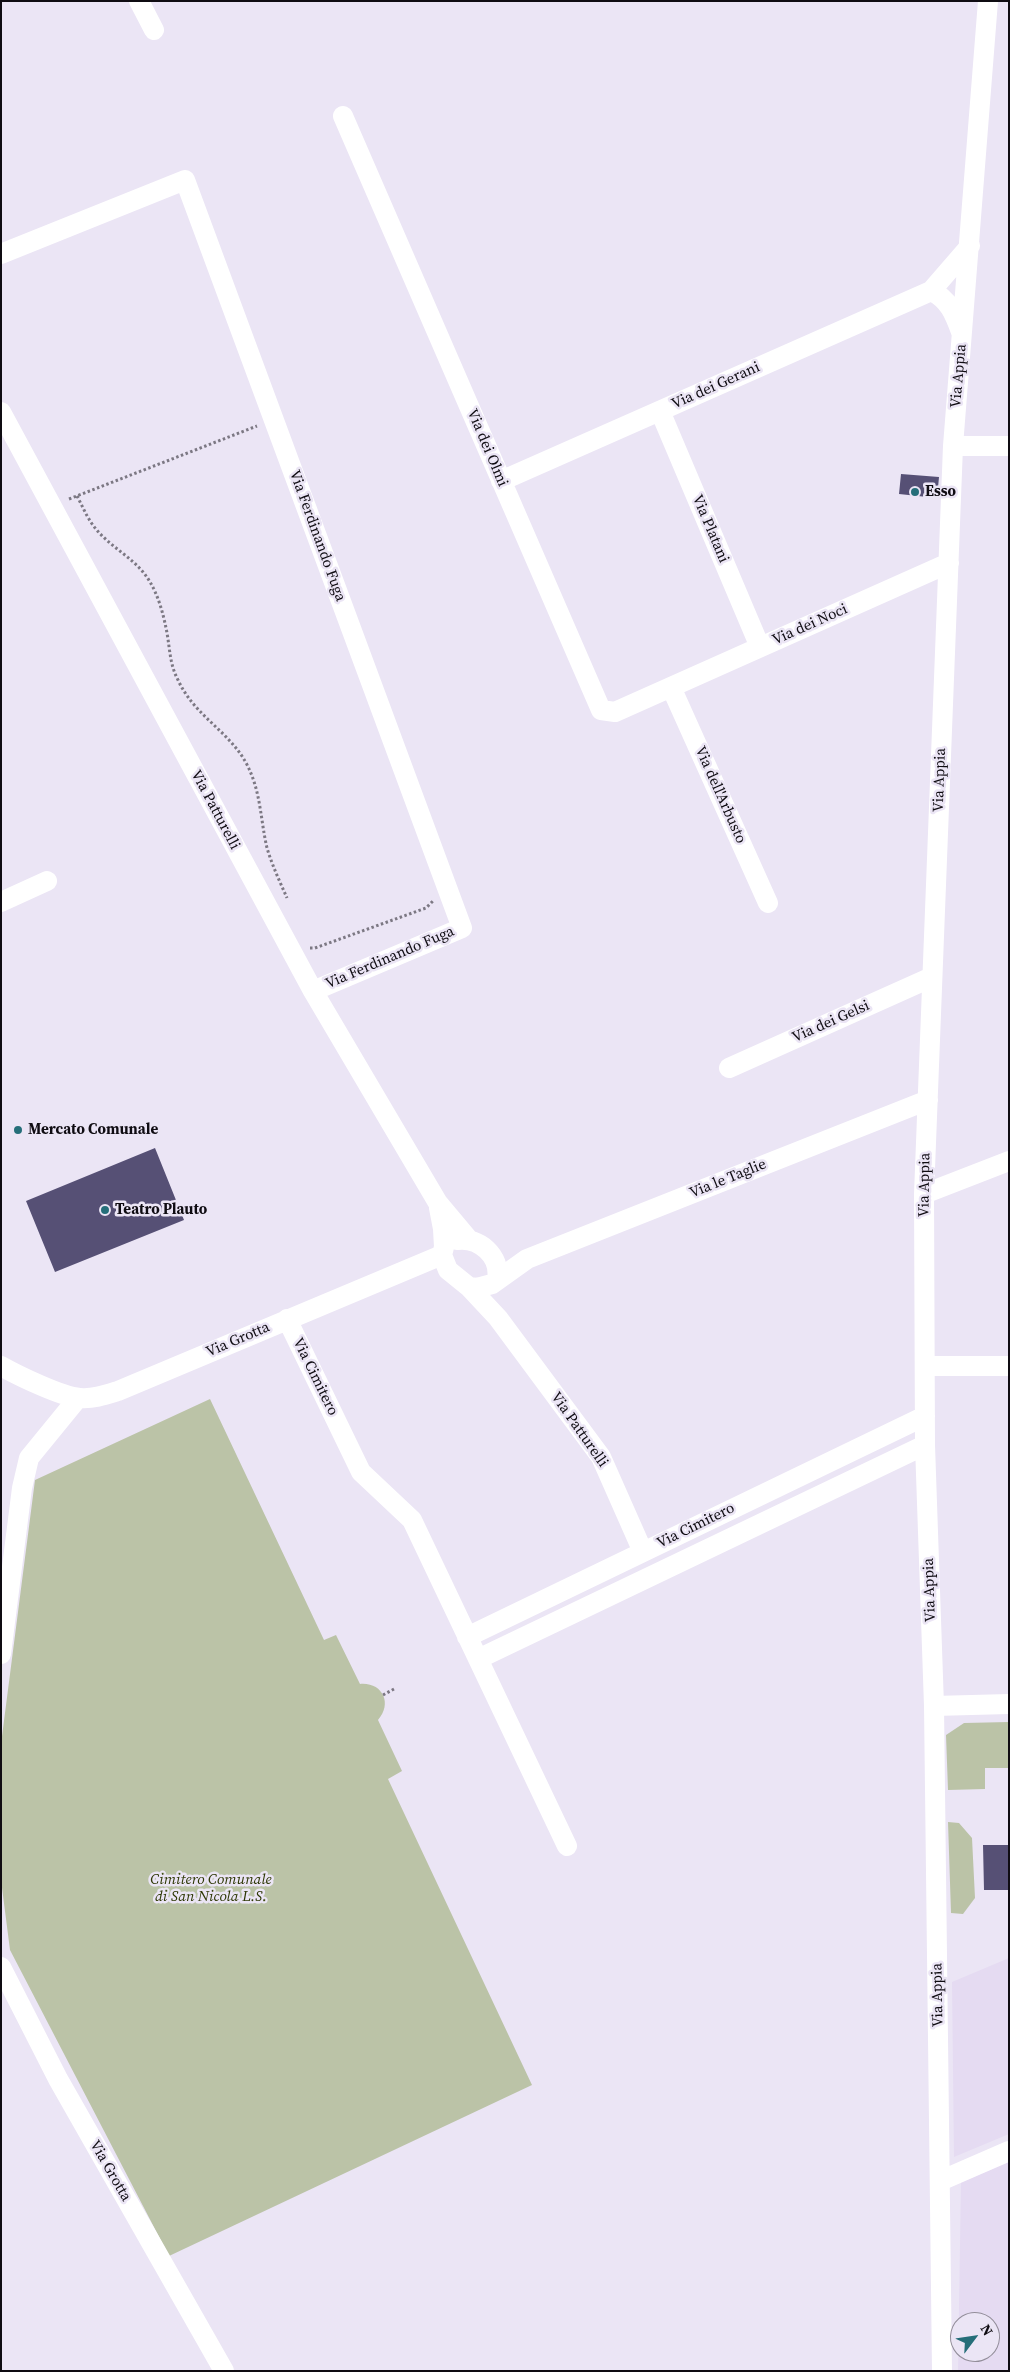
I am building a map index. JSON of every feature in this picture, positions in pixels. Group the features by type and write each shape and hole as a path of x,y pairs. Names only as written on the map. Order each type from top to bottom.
{"street":[{"path":"139,1 154,30"},
{"name":"Via Appia","path":"942,2371 934,1706 925,1444 924,1194 953,446 988,1"},
{"name":"Via dei Olmi","path":"343,116 601,710 615,712 671,687"},
{"name":"Via Ferdinando Fuga","path":"1,254 185,180 462,928 313,991"},
{"name":"Via dei Gerani","path":"501,481 931,291 970,246"},
{"path":"931,291 938,294 949,305 962,335"},
{"name":"Via Platani","path":"660,411 760,647"},
{"name":"Via Patturelli","path":"1,412 313,991 438,1203 469,1240 481,1245 493,1258 498,1272 494,1282 498,1318"},
{"path":"953,446 1009,446"},
{"name":"Via dei Noci","path":"671,687 948,563"},
{"name":"Via dell'Arbusto","path":"671,687 768,903"},
{"path":"1,902 47,882"},
{"name":"Via dei Gelsi","path":"729,1068 932,977"},
{"name":"Via le Taglie","path":"494,1282 527,1259 928,1100"},
{"path":"924,1194 1009,1161"},
{"name":"Via Patturelli","path":"438,1203 445,1257 469,1287 498,1318 601,1457 643,1552"},
{"path":"445,1257 455,1240 469,1240"},
{"name":"Via Grotta","path":"1,1366 64,1394 78,1398 97,1398 118,1391 396,1274 445,1257"},
{"name":"Via le Taglie","path":"493,1258 527,1259"},
{"path":"469,1287 478,1288 494,1282"},
{"name":"Via Cimitero","path":"287,1319 361,1472 412,1520 568,1846"},
{"path":"925,1366 1009,1366"},
{"path":"1,1654 22,1488 29,1458 78,1398"},
{"name":"Via Cimitero","path":"467,1637 925,1416"},
{"name":"Via Cimitero","path":"478,1660 925,1444"},
{"path":"934,1706 1009,1704"},
{"name":"Via Grotta","path":"1,1967 58,2079 224,2371"},
{"path":"940,2181 1009,2150"}],"path":[{"path":"62,493 67,500 274,419"},
{"path":"77,496 95,528 138,566 150,582 161,608 171,664 178,681 191,702 206,719 233,743 252,774 261,805 262,825 268,850 290,905"},
{"path":"307,947 315,948 426,908 433,900 435,892"},
{"path":"383,1694 394,1689"}],"shaded area":[{"path":"1009,1958 1009,2134 954,2157 952,1982"},
{"path":"1009,2162 1009,2371 958,2371 958,2362 1000,2362 1000,2312 959,2312 961,2182"}],"green space":[{"name":"Cimitero Comunale di San Nicola L.S.","path":"210,1399 324,1640 336,1635 360,1684 374,1686 383,1695 385,1707 378,1720 402,1771 388,1779 532,2085 169,2256 10,1950 1,1880 1,1744 35,1480"},
{"path":"1009,1722 1009,1768 985,1768 985,1789 948,1790 946,1735 964,1723"},
{"path":"948,1822 959,1823 972,1838 975,1898 963,1914 951,1913"}],"building":[{"path":"901,474 939,477 937,498 899,494"},
{"name":"Teatro Plauto","path":"155,1148 184,1220 55,1272 26,1201"},
{"path":"983,1845 1009,1845 1009,1890 984,1890"}],"place":[{"name":"Esso","path":"915,492"},
{"name":"Mercato Comunale","path":"18,1130"},
{"name":"Teatro Plauto","path":"105,1210"}]}
